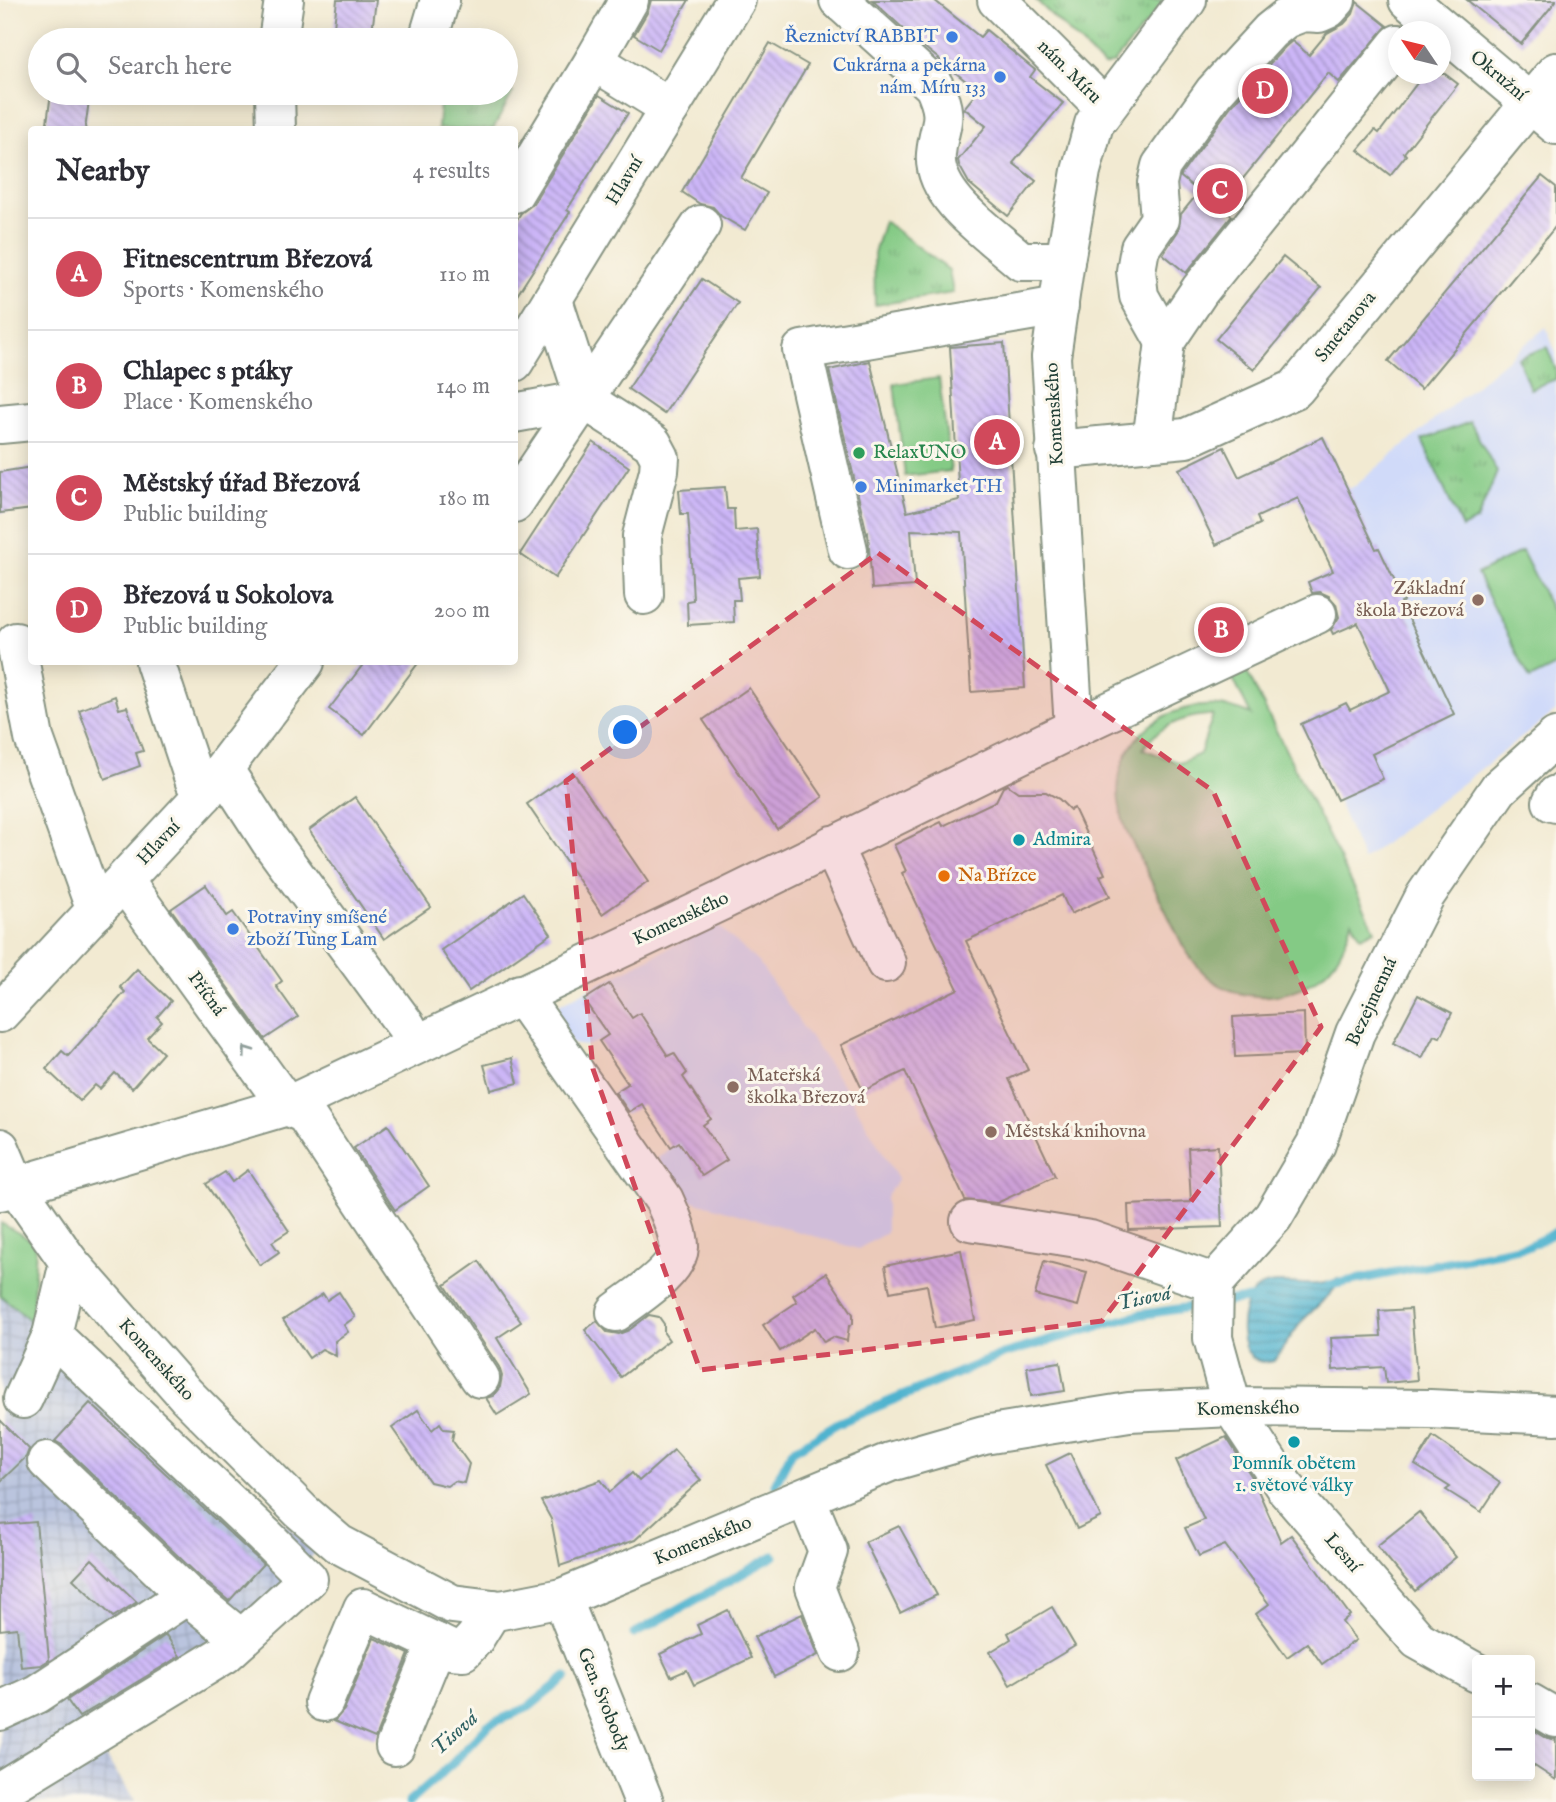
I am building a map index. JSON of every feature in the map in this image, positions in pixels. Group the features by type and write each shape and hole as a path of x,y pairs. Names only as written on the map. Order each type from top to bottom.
{"street":[{"path":"280,28 284,0"},
{"path":"432,28 440,0"},
{"path":"518,186 629,0"},
{"name":"Hlavní","path":"519,347 553,300 736,0"},
{"path":"839,0 934,86 942,103 943,123 936,164 939,179 956,204 1021,261 1065,261"},
{"name":"nám. Míru","path":"997,0 1104,107 1187,0"},
{"path":"1165,342 1139,296 1136,271 1140,248 1160,219 1157,183 1161,166 1214,92 1270,31 1285,19 1303,12 1319,13 1328,9 1336,0"},
{"name":"Okružní","path":"1426,13 1543,114"},
{"path":"1152,441 1165,342 1200,290 1388,56"},
{"path":"594,61 670,108"},
{"name":"Smetanova","path":"1055,450 1186,438 1294,389 1543,114 1556,72"},
{"path":"275,105 276,126"},
{"name":"Komenského","path":"1073,728 1051,357 1081,170 1094,124 1104,107"},
{"path":"518,497 701,225"},
{"path":"553,300 585,400 652,443 660,458 642,536 644,595"},
{"path":"848,550 802,350 1059,306"},
{"path":"518,412 585,400"},
{"path":"0,424 28,421"},
{"name":"Komenského","path":"8,1189 288,1106 721,901 1073,728 1317,614"},
{"path":"16,642 34,738 96,911"},
{"path":"156,665 195,782 214,782 270,841 416,1044"},
{"name":"Hlavní","path":"0,1013 214,782 303,665"},
{"name":"Bezejmenná","path":"1214,1283 1273,1217 1316,1144 1355,1032 1420,903 1499,788 1551,748"},
{"path":"1556,795 1552,802 1556,803"},
{"path":"832,845 886,963"},
{"name":"Příčná","path":"124,881 288,1106"},
{"path":"520,994 664,1200 674,1222 679,1247 674,1263 661,1278 616,1311"},
{"path":"288,1106 305,1114 480,1378"},
{"name":"Komenského","path":"0,1148 8,1189 186,1395 302,1511 339,1544 452,1604 501,1610 562,1598 890,1462 984,1435 1129,1412 1232,1407 1430,1409 1556,1415"},
{"path":"970,1221 1090,1240 1214,1283 1213,1338 1232,1407"},
{"path":"23,1399 52,1335 69,1262"},
{"path":"52,1335 308,1579 451,1650 463,1651 475,1638 493,1609"},
{"name":"Lesní","path":"1232,1407 1284,1486 1418,1640 1472,1670"},
{"path":"47,1461 187,1595 241,1639"},
{"path":"806,1499 828,1551 815,1587 840,1652"},
{"path":"0,1791 225,1654 308,1579 339,1544"},
{"path":"0,1711 37,1695 187,1595"},
{"name":"Gen. Svobody","path":"562,1598 645,1802"},
{"path":"324,1702 363,1608"},
{"path":"396,1746 437,1643"},
{"path":"1535,1706 1556,1718"}],"highlighted area":[{"path":"878,553 1213,791 1321,1027 1102,1321 700,1370 593,1069 566,781"}],"shaded area":[{"name":"Základní škola Březová","path":"1546,327 1556,353 1556,711 1363,860 1337,800 1382,779 1372,754 1454,714 1348,489 1355,486"},
{"name":"Mateřská školka Březová","path":"716,924 758,962 847,1091 898,1179 886,1197 886,1233 858,1249 669,1194 658,1158 671,1147 642,1104 625,1115 611,1095 628,1084 600,1041 585,1046 573,1044 557,1020 560,1004"},
{"path":"0,1295 32,1322 87,1340 116,1380 317,1551 285,1585 92,1736 136,1802 0,1802"}],"green space":[{"path":"1036,0 1166,0 1114,63 1104,66"},
{"path":"440,105 506,105 495,126 438,126"},
{"path":"884,221 949,270 953,293 875,305 874,253"},
{"path":"1547,347 1556,370 1556,379 1530,389 1518,358"},
{"path":"939,378 951,471 905,476 894,384"},
{"path":"1470,422 1497,472 1477,520 1462,528 1422,440"},
{"path":"1522,551 1556,619 1556,666 1530,679 1477,574"},
{"path":"1245,668 1375,930 1361,937 1352,921 1343,946 1329,968 1301,988 1269,996 1252,996 1221,986 1194,962 1183,946 1126,830 1118,798 1121,769 1130,748 1144,731 1162,718 1183,709 1205,706 1228,707 1251,715 1231,675","holes":["1213,715 1200,754 1180,763 1143,749 1156,734 1171,724 1198,716"]},
{"path":"1,1223 36,1243 32,1322 0,1295"}],"water":[{"path":"1338,1279 1340,1282 1302,1321 1274,1361 1260,1362 1251,1356 1242,1334 1242,1320 1245,1306 1258,1288 1272,1283 1320,1284"}],"building":[{"path":"337,0 376,0 372,28 334,28"},
{"path":"651,0 689,0 659,50 634,35 648,11"},
{"path":"872,0 934,0 980,37 986,30 1035,70 1030,77 1063,103 1013,163 1036,181 1008,216 969,183 959,165 958,160 986,126 964,108 978,91"},
{"path":"1467,0 1556,0 1556,1 1521,44"},
{"path":"1357,2 1387,26 1339,82 1328,73 1220,207 1232,216 1186,273 1163,254 1178,231 1181,214 1199,192 1181,175 1231,106 1285,47 1292,41 1309,55 1327,33 1344,24 1353,14"},
{"path":"770,43 808,65 741,178 767,193 745,230 721,216 713,207 700,204 682,192"},
{"path":"1451,79 1458,84 1390,175 1358,150 1375,130 1379,133 1416,84 1451,84"},
{"path":"599,95 628,113 518,294 518,218 533,204"},
{"path":"49,105 88,105 86,126 47,126"},
{"path":"1542,176 1556,187 1556,226 1421,389 1388,361"},
{"path":"1283,257 1321,288 1254,370 1216,339"},
{"path":"702,279 738,303 664,414 628,389"},
{"path":"1004,343 1025,688 971,692 961,532 911,530 915,586 872,589 868,533 829,370 870,361 907,512 959,500 950,347"},
{"path":"1323,437 1376,549 1379,548 1404,601 1401,602 1454,714 1372,754 1383,779 1337,800 1301,724 1346,703 1350,710 1390,691 1358,623 1333,634 1331,630 1339,617 1336,604 1329,596 1320,592 1312,593 1308,582 1333,571 1298,498 1257,517 1260,524 1216,545 1179,469 1224,447 1239,477"},
{"path":"593,442 629,467 555,578 520,554"},
{"path":"28,468 28,510 0,513 0,472"},
{"path":"725,487 727,509 734,509 735,531 757,529 760,576 738,578 740,600 733,600 734,622 688,625 687,601 693,600 690,541 688,514 681,514 679,490"},
{"path":"363,665 417,665 364,735 329,709"},
{"path":"749,688 823,797 777,829 703,720"},
{"path":"115,696 119,709 127,707 143,751 136,753 140,766 105,779 79,710"},
{"path":"573,772 648,882 602,914 527,804"},
{"path":"1008,785 1018,792 1046,792 1059,799 1070,810 1074,808 1105,874 1100,876 1110,896 1071,914 1062,895 966,941 1028,1070 1009,1079 1055,1176 997,1203 965,1200 905,1071 863,1091 841,1045 958,989 902,873 906,871 894,845 941,822 943,826 996,801 1003,787"},
{"path":"355,797 431,907 384,939 309,830"},
{"path":"206,885 227,916 233,912 282,981 276,986 298,1017 265,1039 171,909"},
{"path":"523,893 551,934 469,991 441,950"},
{"path":"137,969 171,1001 157,1017 162,1022 147,1038 163,1053 132,1088 115,1073 100,1089 95,1085 80,1101 46,1069 62,1051 68,1056 125,992 120,987"},
{"path":"609,984 632,1018 640,1013 668,1056 674,1053 687,1073 683,1077 711,1119 703,1125 727,1160 702,1176 679,1142 671,1147 642,1104 629,1112 615,1092 628,1084 599,1041 608,1035 584,1000"},
{"path":"1418,995 1452,1013 1440,1037 1434,1035 1422,1058 1393,1043"},
{"path":"1304,1013 1305,1054 1235,1057 1233,1017"},
{"path":"512,1058 518,1083 491,1090 484,1065"},
{"path":"388,1125 429,1186 395,1210 354,1148"},
{"path":"1218,1146 1222,1227 1129,1230 1128,1205 1191,1202 1188,1148"},
{"path":"248,1170 289,1231 272,1242 279,1252 260,1265 206,1184 225,1172 232,1182"},
{"path":"961,1250 975,1320 935,1328 927,1285 890,1292 885,1266"},
{"path":"479,1261 521,1322 497,1338 531,1394 497,1415 486,1398 493,1396 500,1387 502,1376 499,1367 445,1285"},
{"path":"1044,1261 1087,1272 1078,1306 1035,1295"},
{"path":"826,1273 853,1314 853,1324 849,1326 847,1341 833,1337 824,1342 815,1328 780,1351 763,1325 797,1302 793,1295"},
{"path":"339,1292 355,1317 344,1325 348,1332 335,1341 336,1356 322,1349 309,1358 283,1320 323,1294 327,1300"},
{"path":"1411,1309 1417,1380 1386,1383 1384,1367 1333,1370 1331,1338 1381,1336 1379,1311"},
{"path":"649,1315 659,1317 669,1340 621,1377 585,1330 597,1321 607,1332 619,1334"},
{"path":"1060,1362 1065,1391 1031,1396 1027,1367"},
{"path":"90,1403 263,1564 229,1601 55,1441"},
{"path":"418,1410 432,1430 440,1423 444,1429 454,1430 452,1440 469,1464 464,1483 454,1481 447,1486 430,1482 392,1428"},
{"path":"0,1420 29,1449 26,1457 0,1482"},
{"path":"1433,1436 1500,1483 1481,1512 1446,1490 1450,1487 1415,1465"},
{"path":"1226,1437 1252,1477 1281,1542 1291,1535 1350,1615 1342,1622 1356,1640 1322,1664 1307,1643 1287,1657 1256,1614 1269,1604 1225,1545 1199,1556 1185,1528 1204,1520 1176,1460"},
{"path":"674,1450 701,1480 635,1540 560,1566 551,1519 541,1501 601,1480 610,1492 632,1473 639,1481"},
{"path":"1070,1453 1101,1517 1077,1529 1046,1465"},
{"path":"1419,1512 1456,1557 1415,1591 1377,1546"},
{"path":"36,1522 49,1660 41,1665 21,1667 17,1628 0,1630 0,1525"},
{"path":"899,1526 937,1595 900,1613 865,1542"},
{"path":"92,1559 137,1602 113,1617 73,1579"},
{"path":"1052,1607 1075,1646 1010,1685 990,1652 1011,1639 1008,1633"},
{"path":"728,1610 751,1658 694,1685 687,1670 671,1677 660,1654 701,1634 697,1625"},
{"path":"802,1614 818,1655 774,1677 754,1637"},
{"path":"166,1635 180,1656 79,1717 67,1700"},
{"path":"374,1638 409,1654 375,1738 334,1721 344,1710"},
{"path":"1535,1731 1556,1740 1556,1780 1535,1766"}],"waterway":[{"name":"Tisová","path":"1330,1285 1529,1246 1556,1232"},
{"name":"Tisová","path":"1221,1302 1259,1298"},
{"name":"Tisová","path":"775,1484 792,1451 838,1423 1003,1354 1139,1315 1204,1305"},
{"name":"Tisová","path":"634,1634 774,1556"},
{"name":"Tisová","path":"409,1802 452,1764 488,1725 529,1707 566,1677"}],"place":[{"name":"Řeznictví RABBIT","path":"952,37"},
{"name":"Cukrárna a pekárna nám. Míru 133","path":"1000,77"},
{"name":"Březová u Sokolova","path":"1265,91"},
{"name":"Městský úřad Březová","path":"1220,191"},
{"name":"Fitnescentrum Březová","path":"997,442"},
{"name":"RelaxUNO","path":"859,453"},
{"name":"Minimarket TH","path":"861,487"},
{"name":"Základní škola Březová","path":"1478,600"},
{"name":"Chlapec s ptáky","path":"1221,630"},
{"name":"Admira","path":"1019,840"},
{"name":"Na Břízce","path":"944,876"},
{"name":"Potraviny smíšené zboží Tung Lam","path":"233,929"},
{"name":"Mateřská školka Březová","path":"733,1087"},
{"name":"Městská knihovna","path":"991,1132"},
{"name":"Pomník obětem 1. světové války","path":"1294,1442"}]}
